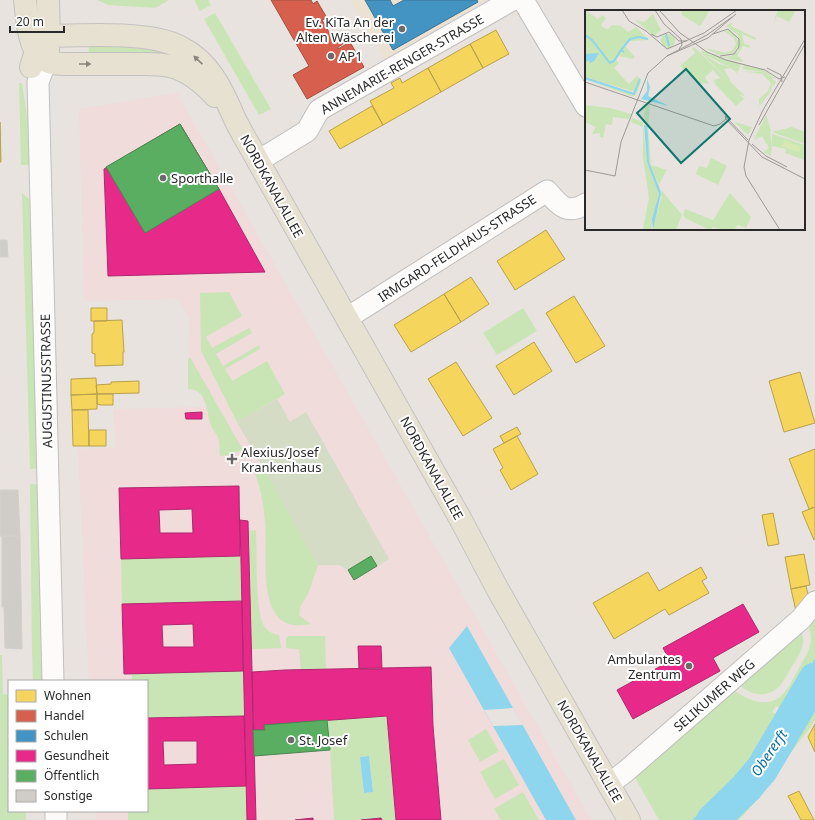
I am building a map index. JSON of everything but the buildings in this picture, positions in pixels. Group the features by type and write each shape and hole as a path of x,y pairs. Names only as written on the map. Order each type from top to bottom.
{"main road":[{"path":"14,0 17,28 22,47 40,59"},
{"path":"26,0 28,27 40,59"},
{"path":"40,59 48,0"},
{"name":"NORDKANALALLEE","path":"40,59 139,36 160,40 179,46 196,58 211,74 225,94 233,116 258,161 461,520 498,590 629,820"},
{"name":"NORDKANALALLEE","path":"40,59 64,64 155,64 171,66 184,71 195,78 206,87 233,116"}],"street":[{"name":"ANNEMARIE-RENGER-STRASSE","path":"258,161 307,131 318,110 512,0"},
{"path":"523,0 585,104"},
{"name":"AUGUSTINUSSTRASSE","path":"40,59 53,680"},
{"name":"IRMGARD-FELDHAUS-STRASSE","path":"347,318 547,191 556,201 566,208 577,209 585,205"},
{"name":"SELIKUMER WEG","path":"609,784 625,772 801,619 815,602"}],"shaded area":[{"name":"Ev. KiTa An der Alten Wäscherei","path":"351,0 486,0 385,59"},
{"name":"Alexius/Josef Krankenhaus","path":"177,93 591,820 95,820 95,812 148,812 148,680 89,680 78,449 115,447 113,409 207,407 200,393 195,389 188,389 189,318 178,299 84,301 79,109"}],"green space":[{"path":"97,0 168,1 155,8 108,5"},
{"path":"194,0 208,0 211,5 200,11"},
{"path":"215,13 271,109 259,115 204,19"},
{"path":"127,45 169,53 167,58 88,57 89,46"},
{"path":"19,83 22,83 28,122 32,165 21,165"},
{"path":"22,193 29,199 33,206 39,468 30,469"},
{"path":"229,292 242,316 206,337 212,348 249,328 252,333 216,354 223,366 259,345 260,349 225,369 232,381 267,361 285,394 237,422 201,351 200,293"},
{"path":"523,308 537,331 497,355 483,333"},
{"path":"190,357 243,450 229,455 220,456 219,439 211,426 203,397 195,390 188,389 188,359"},
{"path":"277,399 290,422 306,412 389,559 377,566 348,570 339,565 318,565 237,422"},
{"path":"264,469 318,565 309,592 300,607 299,615 311,624 287,624 276,614 270,604 267,590 265,561 266,533 264,510 261,491 255,474"},
{"path":"30,484 35,484 40,488 45,680 33,680"},
{"path":"256,530 257,580 261,619 267,630 279,635 281,648 252,649 249,531"},
{"path":"240,556 242,601 122,604 121,559"},
{"path":"815,618 815,658 785,711 776,706 772,712 781,717 770,738 740,776 692,820 659,820 633,774 733,689 745,697 758,702 771,701 777,699 783,694 808,651 811,638 808,623"},
{"path":"801,630 803,640 801,650 778,688 766,694 756,694 739,684"},
{"path":"288,636 325,636 326,669 301,670 299,649 286,648 286,639"},
{"path":"0,655 2,655 3,694 8,695 8,812 26,812 26,820 0,820"},
{"path":"243,671 244,716 148,718 148,680 132,680 132,674"},
{"path":"815,704 815,721 743,816 738,820 732,820 770,775 800,728 803,729 807,723 804,721"},
{"path":"387,716 396,820 382,820 381,818 334,820 327,720","holes":["369,756 373,792 364,793 360,757"]},
{"path":"486,729 499,751 480,762 468,740"},
{"path":"504,759 519,785 495,799 480,772"},
{"path":"246,786 247,820 128,820 128,812 148,812 148,789"},
{"path":"523,792 539,820 501,820 494,809"}],"water":[{"path":"467,626 576,820 546,820 449,648"},
{"path":"815,658 815,704 804,721 785,711"},
{"path":"781,717 800,728 768,776 742,809 732,820 692,820 740,776 770,738"},
{"path":"369,756 373,792 364,793 360,757"}],"pier":[{"path":"513,708 523,725 493,726 484,710"}],"waterway":[{"name":"Obererft","path":"713,820 746,788 762,769 815,679"}],"place":[{"name":"Ev. KiTa An der Alten Wäscherei","path":"402,29"},
{"name":"AP1","path":"331,56"},
{"name":"Sporthalle","path":"163,178"},
{"name":"Alexius/Josef Krankenhaus","path":"232,459"},
{"name":"Ambulantes Zentrum","path":"689,666"},
{"name":"St. Josef","path":"291,740"}]}
